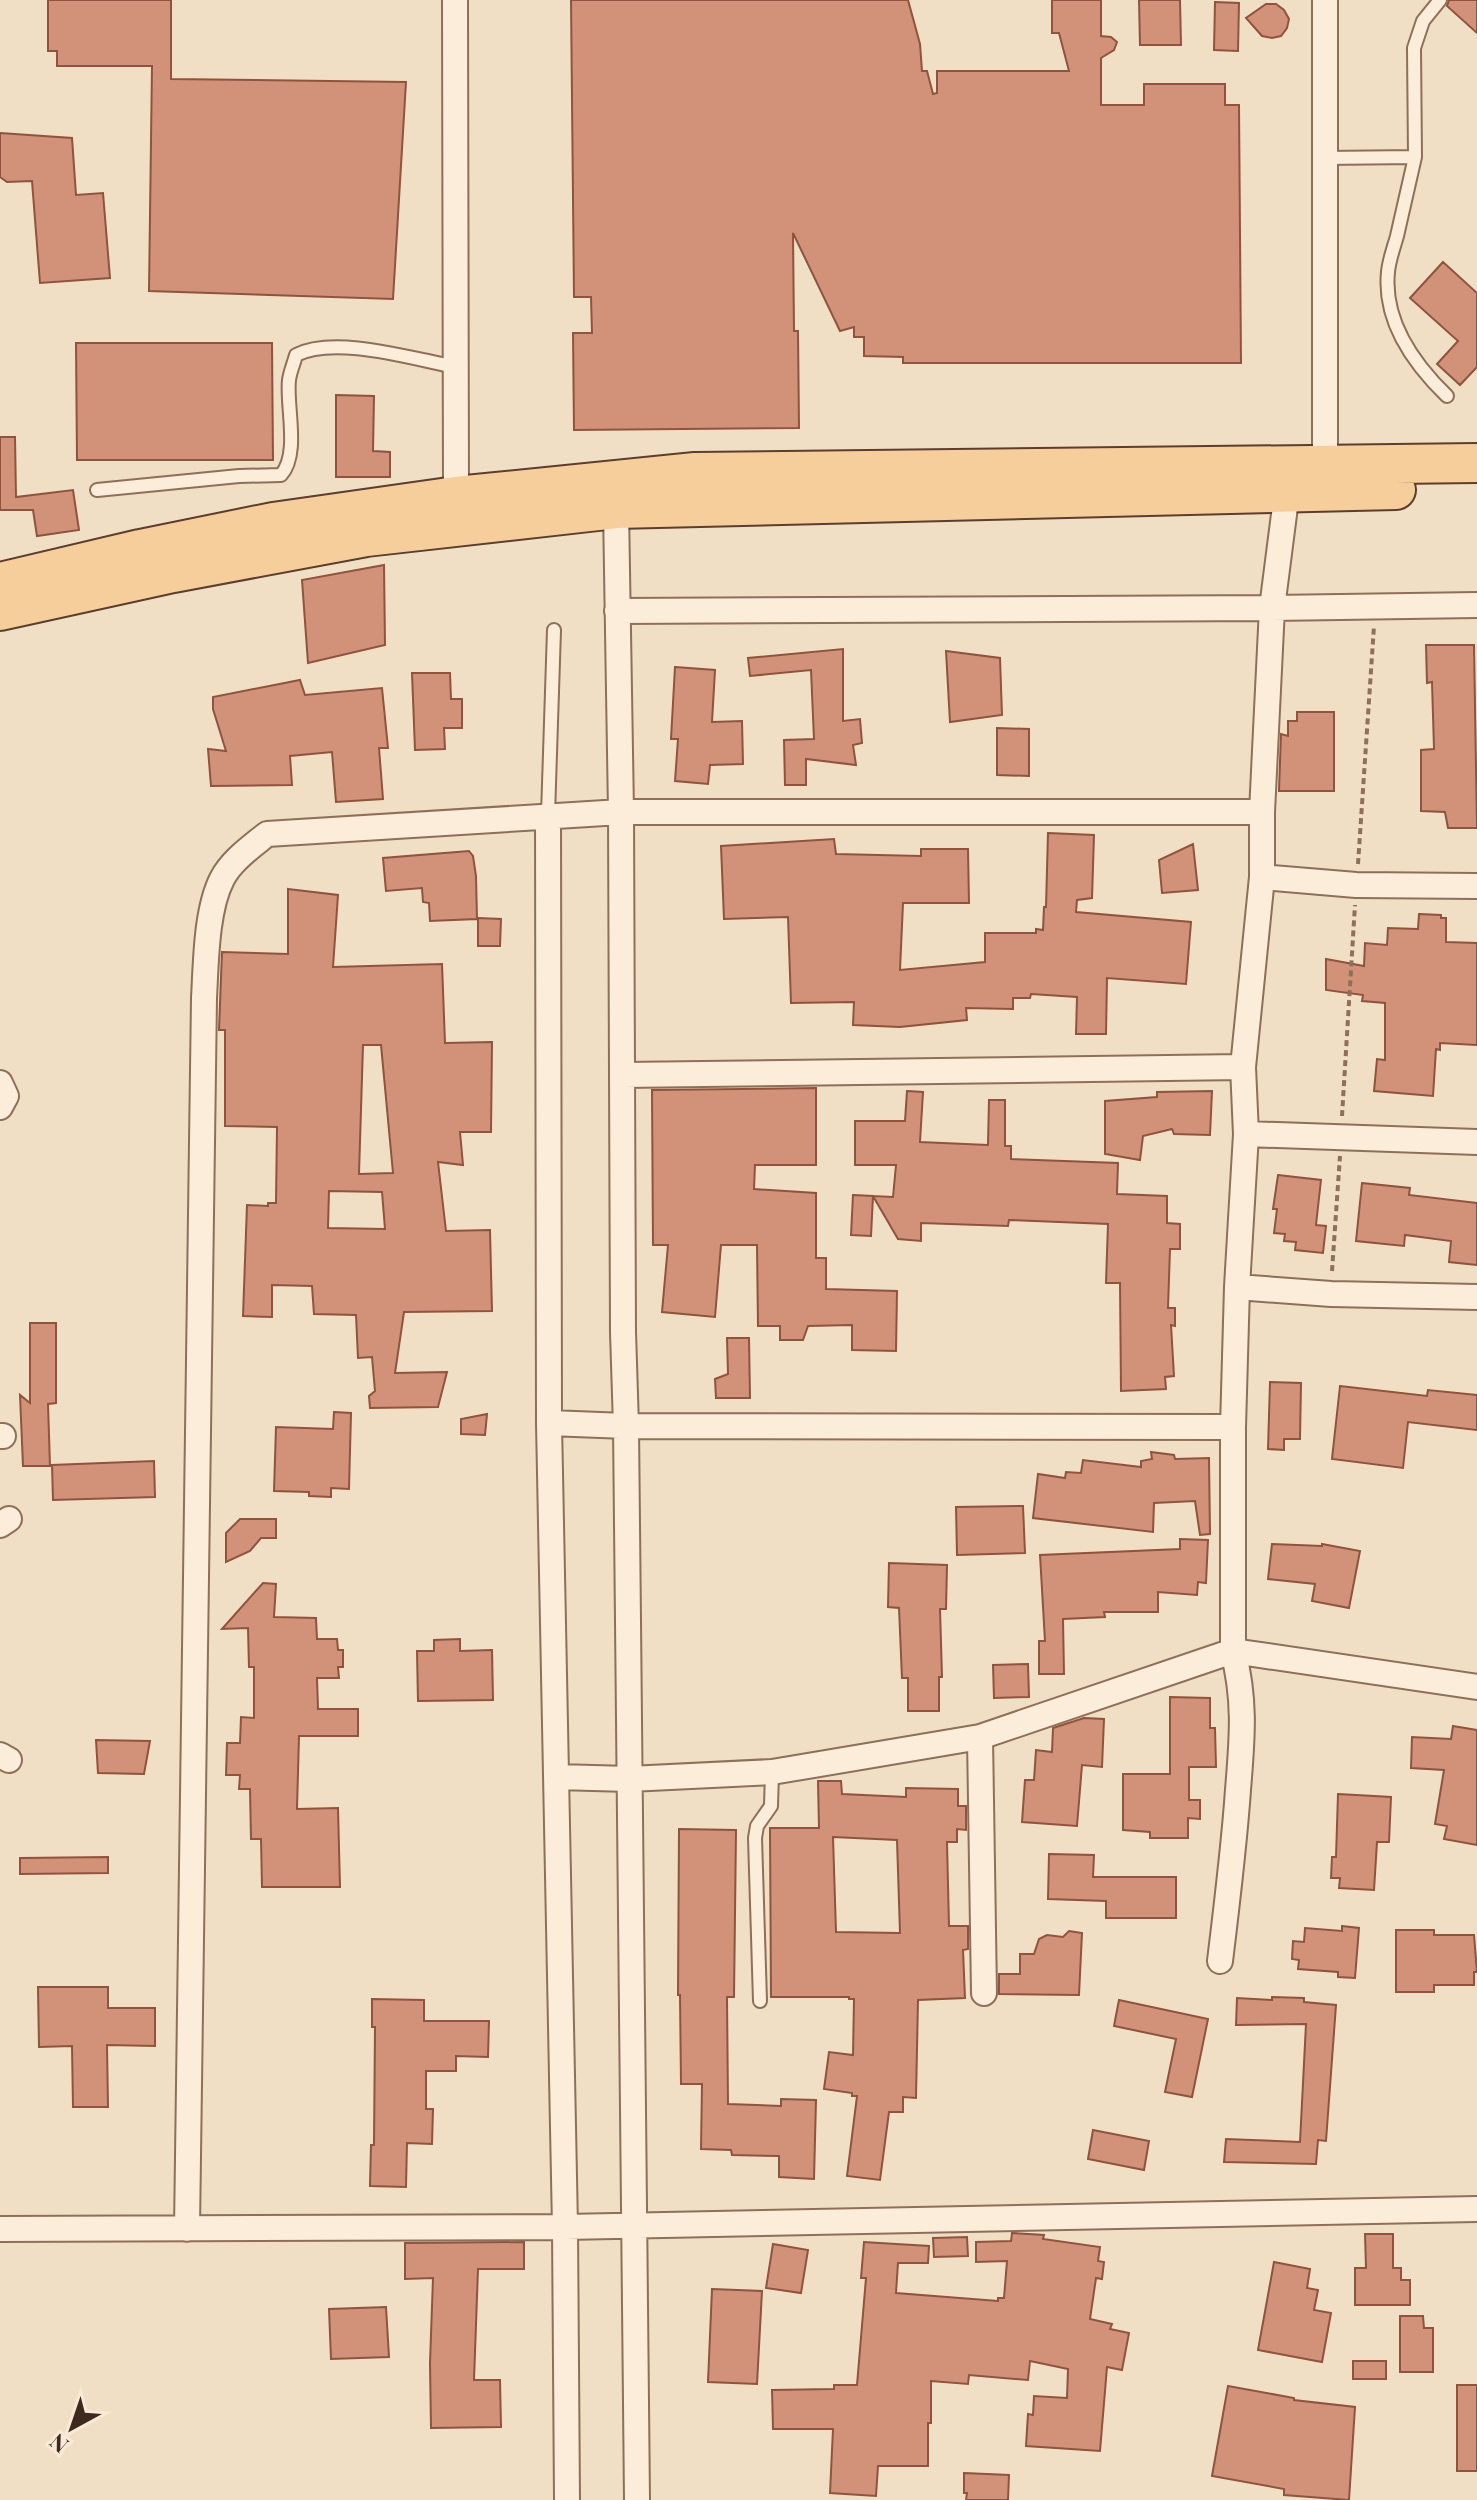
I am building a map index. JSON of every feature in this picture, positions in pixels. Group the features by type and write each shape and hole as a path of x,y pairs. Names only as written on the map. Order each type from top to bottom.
{"main road":[{"path":"0,582 273,522 459,510 616,509 1287,491 1325,477 1477,463"},
{"path":"0,611 173,573 366,537 459,510 695,472 1026,469 1325,477 1477,489"}],"street":[{"path":"455,0 459,510"},
{"path":"1325,0 1325,477"},
{"path":"1220,1961 1235,1837 1244,1715 1241,1682 1233,1651 1233,1427 1246,1134 1243,1067 1262,877 1262,812 1272,608 1287,491"},
{"path":"616,509 637,2500"},
{"path":"617,611 1477,605"},
{"path":"187,2229 204,998 209,924 222,878 244,853 267,834 548,815 621,812 1262,812"},
{"path":"548,815 549,1423 565,2227 567,2500"},
{"path":"1262,877 1356,885 1477,886"},
{"path":"623,1075 1243,1067"},
{"path":"0,1083 6,1096 0,1107"},
{"path":"1246,1134 1477,1142"},
{"path":"1237,1287 1331,1294 1477,1297"},
{"path":"549,1423 626,1426 1233,1427"},
{"path":"557,1777 629,1779 772,1772 980,1737 1233,1651 1477,1687"},
{"path":"980,1737 984,1993"},
{"path":"0,2229 565,2227 1477,2209"}],"lane":[{"path":"1440,0 1423,21 1414,48 1415,157 1388,272 1389,300 1403,340 1411,356 1447,396"},
{"path":"1324,158 1415,157"},
{"path":"97,490 239,476 281,475 287,468 291,442 289,378 296,355 309,348 343,346 456,367"},
{"path":"548,815 554,630"},
{"path":"760,2001 755,1838 757,1826 771,1806 772,1772"}],"path":[{"path":"1331,1294 1376,606"}],"building":[{"path":"48,0 171,0 171,79 406,82 393,299 149,291 152,66 57,66 57,51 48,51"},
{"path":"571,0 908,0 920,44 922,71 927,71 933,94 937,93 937,71 1069,71 1059,33 1052,33 1052,0 1101,0 1101,36 1111,37 1117,42 1114,50 1101,58 1101,105 1144,105 1144,84 1225,84 1225,105 1239,105 1241,363 903,363 903,357 864,356 864,337 854,337 854,327 840,331 793,233 799,428 574,430 573,333 592,333 591,297 574,297"},
{"path":"1139,0 1180,0 1181,45 1140,45"},
{"path":"1449,0 1477,0 1477,33 1447,6"},
{"path":"1215,2 1239,3 1238,51 1214,50"},
{"path":"1266,4 1276,4 1289,19 1281,36 1262,36 1246,18"},
{"path":"0,133 72,138 76,195 103,193 110,278 40,283 32,181 7,182 0,177"},
{"path":"1443,262 1477,293 1477,367 1460,385 1437,364 1458,341 1410,298"},
{"path":"76,343 272,343 273,460 77,460"},
{"path":"336,395 374,396 373,451 390,452 390,477 336,477"},
{"path":"0,437 15,437 16,497 73,490 79,530 37,536 33,510 0,510"},
{"path":"384,565 385,645 308,663 302,580"},
{"path":"1426,645 1474,645 1477,828 1448,828 1445,812 1421,811 1421,750 1434,749 1432,682 1427,683"},
{"path":"843,649 843,721 860,719 862,743 853,745 856,765 806,759 806,785 785,785 784,740 814,739 811,670 750,676 748,658"},
{"path":"946,651 1000,658 1002,715 950,722"},
{"path":"675,667 715,670 712,722 742,721 743,764 710,765 708,784 675,781 678,739 671,739"},
{"path":"412,673 450,673 451,699 462,699 462,728 444,728 445,749 415,750"},
{"path":"300,680 305,695 382,688 388,748 379,748 383,799 336,802 332,752 290,756 292,785 211,786 208,749 226,751 213,709 213,697"},
{"path":"1297,712 1334,712 1334,791 1279,791 1281,734 1288,736 1288,721 1297,721"},
{"path":"997,728 1029,729 1029,776 997,775"},
{"path":"1048,833 1094,835 1092,898 1077,900 1076,912 1191,922 1186,984 1107,978 1106,1034 1076,1034 1077,997 1031,994 1030,998 1013,998 1013,1009 966,1008 967,1020 900,1027 853,1025 854,1002 791,1003 788,917 724,919 721,846 834,839 836,854 921,856 921,849 968,849 969,903 903,903 900,970 985,962 985,933 1036,933 1036,929 1043,930"},
{"path":"1193,844 1198,890 1162,893 1159,860"},
{"path":"469,851 473,856 476,876 477,919 430,921 429,903 423,902 422,888 386,891 383,858"},
{"path":"288,889 338,895 333,967 442,964 445,1043 492,1042 491,1132 460,1132 463,1165 438,1162 446,1231 490,1230 492,1311 404,1312 395,1373 447,1372 438,1407 370,1408 369,1396 375,1391 372,1357 358,1358 356,1315 314,1314 312,1286 272,1285 272,1317 243,1316 247,1205 268,1206 268,1203 276,1203 277,1127 225,1126 225,1030 219,1030 222,952 288,954","holes":["363,1045 381,1045 393,1173 359,1174","329,1191 382,1192 385,1229 328,1228"]},
{"path":"1419,914 1446,918 1446,942 1477,943 1477,1045 1440,1043 1440,1050 1436,1049 1433,1096 1374,1091 1377,1059 1385,1060 1385,1003 1362,1001 1363,995 1326,990 1326,959 1364,966 1365,943 1387,945 1388,928 1418,929"},
{"path":"478,918 501,919 500,946 478,946"},
{"path":"816,1088 816,1165 755,1165 754,1189 816,1193 816,1258 826,1258 826,1289 897,1291 896,1351 852,1350 852,1325 808,1326 803,1340 780,1340 780,1326 758,1326 757,1245 721,1245 715,1317 662,1312 668,1245 653,1245 652,1090"},
{"path":"907,1091 923,1092 920,1142 988,1145 989,1100 1005,1100 1005,1146 1011,1146 1011,1159 1118,1163 1117,1194 1167,1196 1167,1223 1180,1224 1180,1249 1170,1249 1168,1308 1175,1308 1175,1326 1171,1325 1174,1376 1165,1377 1166,1389 1121,1391 1120,1283 1106,1283 1108,1224 1009,1220 1008,1226 921,1223 921,1241 898,1239 873,1196 893,1197 896,1165 855,1165 855,1121 905,1121"},
{"path":"1212,1091 1210,1135 1174,1134 1172,1129 1143,1136 1140,1160 1105,1154 1105,1101 1157,1097 1157,1092"},
{"path":"1278,1175 1321,1180 1316,1225 1326,1226 1323,1253 1295,1250 1296,1242 1284,1241 1285,1234 1274,1233 1277,1209 1273,1209"},
{"path":"1362,1183 1410,1188 1409,1195 1477,1203 1477,1265 1449,1262 1451,1241 1405,1235 1404,1246 1356,1241"},
{"path":"853,1195 873,1196 871,1236 851,1235"},
{"path":"30,1323 56,1323 56,1403 48,1404 50,1466 23,1466 20,1395 30,1403"},
{"path":"727,1338 749,1338 750,1398 716,1398 715,1379 728,1374"},
{"path":"1270,1382 1301,1383 1300,1439 1284,1439 1284,1450 1268,1449"},
{"path":"1340,1386 1427,1396 1428,1390 1477,1395 1477,1430 1408,1422 1403,1468 1332,1459"},
{"path":"334,1412 351,1413 349,1489 331,1488 331,1497 309,1496 309,1492 274,1491 276,1427 333,1429"},
{"path":"487,1414 485,1435 461,1434 461,1419"},
{"path":"1151,1452 1174,1455 1175,1459 1209,1458 1210,1534 1200,1535 1195,1501 1154,1503 1153,1532 1033,1518 1038,1474 1065,1478 1066,1472 1081,1473 1083,1460 1141,1467 1141,1461 1152,1459"},
{"path":"154,1461 155,1497 53,1500 52,1465"},
{"path":"1023,1506 1025,1553 957,1555 956,1507"},
{"path":"240,1519 276,1519 276,1538 261,1538 250,1551 226,1562 226,1533"},
{"path":"1180,1539 1208,1540 1206,1583 1198,1582 1197,1595 1158,1592 1158,1612 1104,1612 1105,1617 1063,1619 1064,1674 1039,1674 1039,1641 1045,1641 1040,1555 1180,1549"},
{"path":"1272,1544 1322,1544 1360,1551 1349,1608 1312,1601 1315,1584 1268,1579"},
{"path":"889,1563 947,1565 946,1609 940,1609 942,1677 939,1677 939,1711 908,1711 908,1678 902,1678 899,1608 888,1607"},
{"path":"263,1583 276,1584 274,1617 316,1618 317,1639 337,1639 338,1650 343,1650 343,1667 338,1667 339,1678 317,1678 318,1709 358,1709 358,1736 299,1736 297,1809 338,1808 340,1887 262,1887 261,1839 251,1839 250,1789 239,1789 240,1775 226,1775 227,1743 240,1743 241,1717 254,1718 254,1667 249,1667 248,1628 222,1629"},
{"path":"460,1639 460,1651 492,1650 493,1700 418,1701 417,1651 434,1651 434,1640"},
{"path":"1028,1664 1029,1697 994,1698 993,1665"},
{"path":"1170,1697 1210,1698 1210,1728 1215,1728 1216,1767 1189,1767 1189,1800 1200,1800 1200,1819 1188,1818 1188,1838 1150,1838 1150,1832 1123,1830 1123,1774 1170,1774"},
{"path":"1084,1718 1104,1719 1102,1767 1082,1765 1077,1826 1022,1822 1025,1780 1034,1780 1036,1750 1052,1752 1053,1728"},
{"path":"1453,1726 1477,1730 1477,1845 1444,1839 1447,1826 1435,1824 1444,1770 1411,1768 1412,1737 1451,1739"},
{"path":"96,1740 150,1741 144,1774 98,1773"},
{"path":"818,1781 841,1781 842,1794 906,1797 906,1788 958,1789 958,1806 966,1806 966,1830 957,1829 957,1842 947,1842 949,1926 968,1926 968,1949 963,1950 965,1998 918,2000 916,2098 903,2097 903,2112 889,2112 880,2180 847,2176 857,2096 824,2089 829,2052 853,2055 854,1999 771,1997 770,1828 819,1828","holes":["833,1837 897,1840 900,1933 836,1932"]},
{"path":"1338,1794 1391,1797 1389,1842 1377,1842 1374,1890 1339,1888 1340,1878 1331,1878 1332,1857 1336,1857"},
{"path":"679,1829 736,1830 734,1997 727,1997 728,2104 781,2106 781,2099 816,2100 814,2179 779,2177 779,2156 732,2155 731,2150 701,2149 702,2084 681,2084"},
{"path":"1049,1854 1094,1855 1093,1877 1176,1877 1176,1918 1106,1918 1106,1901 1048,1899"},
{"path":"108,1857 108,1873 20,1874 20,1858"},
{"path":"1342,1926 1359,1928 1355,1978 1338,1977 1338,1972 1298,1969 1299,1960 1292,1959 1293,1941 1304,1942 1305,1928 1342,1931"},
{"path":"1396,1930 1434,1930 1434,1935 1474,1935 1477,1972 1474,1972 1474,1985 1434,1985 1434,1992 1396,1992"},
{"path":"1069,1931 1082,1933 1079,1995 999,1994 999,1974 1020,1974 1020,1954 1034,1954 1039,1939 1047,1935 1063,1937"},
{"path":"38,1987 108,1987 108,2008 155,2008 155,2046 107,2045 108,2107 73,2107 72,2046 39,2047"},
{"path":"1272,1997 1304,1998 1304,2002 1336,2005 1326,2141 1318,2140 1316,2164 1224,2162 1226,2139 1300,2142 1306,2024 1236,2025 1237,1998 1272,2000"},
{"path":"372,1999 424,2000 424,2021 489,2021 488,2057 456,2056 456,2071 426,2071 426,2109 433,2109 432,2144 407,2143 406,2187 370,2186 371,2145 374,2145 375,2027 372,2027"},
{"path":"1119,2000 1208,2019 1192,2097 1165,2092 1176,2039 1114,2026"},
{"path":"1093,2130 1149,2141 1144,2170 1088,2159"},
{"path":"1012,2233 1044,2235 1043,2239 1100,2247 1098,2261 1104,2262 1102,2279 1096,2278 1090,2319 1112,2324 1110,2329 1129,2333 1122,2370 1107,2367 1100,2451 1026,2446 1028,2414 1033,2415 1034,2396 1067,2398 1068,2369 1030,2361 1028,2380 969,2375 968,2384 931,2381 928,2466 878,2466 876,2496 830,2493 833,2429 773,2429 772,2390 834,2389 834,2385 857,2385 866,2278 861,2278 864,2242 929,2246 928,2263 898,2263 896,2293 998,2301 998,2298 1004,2298 1007,2261 976,2262 976,2242 1011,2241"},
{"path":"1365,2234 1393,2234 1393,2268 1401,2268 1401,2280 1410,2280 1410,2305 1355,2305 1355,2268 1366,2268"},
{"path":"967,2237 968,2256 934,2257 933,2238"},
{"path":"524,2242 524,2269 478,2269 474,2380 500,2380 501,2427 431,2428 433,2278 405,2279 405,2243"},
{"path":"773,2244 808,2250 801,2293 766,2288"},
{"path":"1274,2262 1310,2269 1307,2288 1318,2290 1314,2310 1331,2313 1322,2362 1258,2350"},
{"path":"712,2289 762,2291 757,2384 708,2382"},
{"path":"386,2307 389,2357 331,2359 329,2309"},
{"path":"1400,2316 1423,2316 1424,2328 1433,2328 1433,2372 1400,2372"},
{"path":"1353,2361 1386,2361 1386,2379 1353,2379"},
{"path":"1457,2385 1477,2385 1477,2471 1457,2471"},
{"path":"1228,2386 1294,2400 1355,2407 1349,2500 1284,2495 1284,2489 1212,2476"},
{"path":"964,2473 1009,2475 1008,2500 966,2500"}]}
